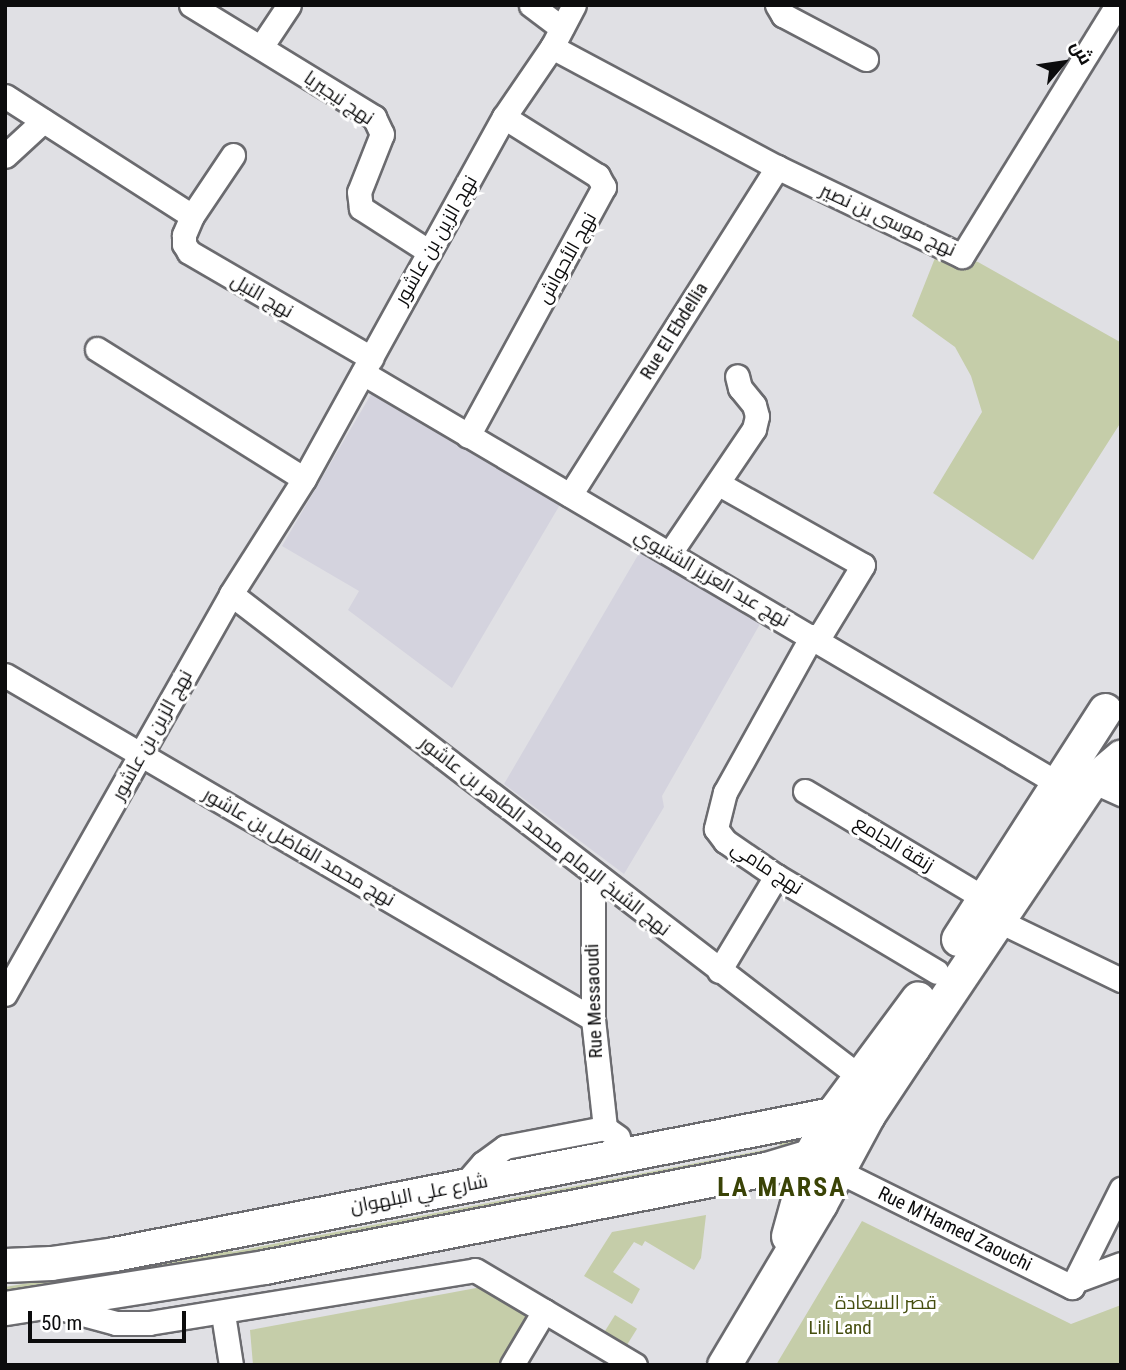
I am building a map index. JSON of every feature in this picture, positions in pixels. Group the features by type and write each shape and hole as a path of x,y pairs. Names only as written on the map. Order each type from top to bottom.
{"main road":[{"path":"778,1272 823,1164 835,1143 868,1115 990,909 1059,784 1113,699"},
{"path":"1113,699 1107,730 1121,746"},
{"path":"724,1365 820,1203 819,1180 832,1114 937,972 990,909 1106,787 1121,757"},
{"name":"شارع علي البلهوان","path":"5,1265 114,1254 832,1114"},
{"path":"795,1122 823,1164"},
{"path":"5,1308 46,1304 264,1267 740,1174 823,1164"}],"street":[{"name":"نهج نيجيريا","path":"191,5 379,122 382,134 359,192 361,208 428,251"},
{"path":"261,47 289,5"},
{"name":"نهج موسى بن نصير","path":"531,5 557,38 777,167 956,254 965,254 1117,5"},
{"name":"نهج الزين بن عاشور","path":"5,994 231,594 304,479 504,117 557,38 574,5"},
{"path":"777,5 783,15 866,59"},
{"path":"5,96 192,216"},
{"name":"نهج الأحواش","path":"468,436 604,187 598,176 504,117"},
{"path":"5,156 43,121"},
{"name":"نهج النيل","path":"233,155 192,216 184,234 184,244 189,252 367,365"},
{"name":"Rue El Ebdellia","path":"570,495 777,167"},
{"path":"97,349 304,479"},
{"name":"نهج عبد العزيز الشتيوي","path":"367,365 468,436 1059,784"},
{"path":"670,553 754,429 757,416 754,405 740,388 737,376"},
{"path":"719,484 863,565 815,638"},
{"name":"نهج الشيخ الإمام محمد الطاهر بن عاشور","path":"231,594 860,1077"},
{"name":"نهج مامي","path":"815,638 725,792 715,822 716,829 725,841 776,876 937,972"},
{"name":"نهج محمد الفاضل بن عاشور","path":"5,675 593,1019"},
{"name":"زنقة الجامع","path":"805,791 990,909 1121,980"},
{"name":"Rue Messaoudi","path":"593,874 593,1019 605,1128"},
{"path":"719,971 776,876"},
{"path":"462,1186 490,1157 505,1147 605,1128 632,1152"},
{"name":"Rue M'Hamed Zaouchi","path":"823,1164 1073,1284"},
{"path":"1073,1284 1121,1189"},
{"path":"1073,1284 1121,1264"},
{"path":"46,1304 116,1323 149,1323 223,1314 475,1270 635,1365"},
{"path":"512,1365 544,1311"},
{"path":"223,1314 231,1365"}],"shaded area":[{"path":"373,391 561,503 452,688 348,610 359,591 282,546"},
{"path":"641,550 764,617 662,796 664,807 624,874 504,784"}],"green space":[{"path":"937,253 978,262 1120,342 1121,422 1033,560 933,493 982,412 971,376 955,347 912,316"},
{"path":"778,1138 793,1138 796,1147 5,1300 5,1287 178,1258 229,1243 232,1252 780,1147"},
{"path":"706,1215 701,1258 694,1270 645,1241 642,1246 634,1242 613,1272 640,1289 632,1304 584,1276 612,1232"},
{"name":"قصر السعادة","path":"862,1221 1071,1324 1121,1305 1121,1365 776,1365"},
{"path":"487,1286 530,1309 498,1365 253,1365 250,1330"},
{"path":"615,1315 637,1329 625,1348 603,1335"}],"district":[{"name":"LA MARSA","path":"782,1188"}],"park label":[{"name":"Lili Land","path":"840,1328"}]}
